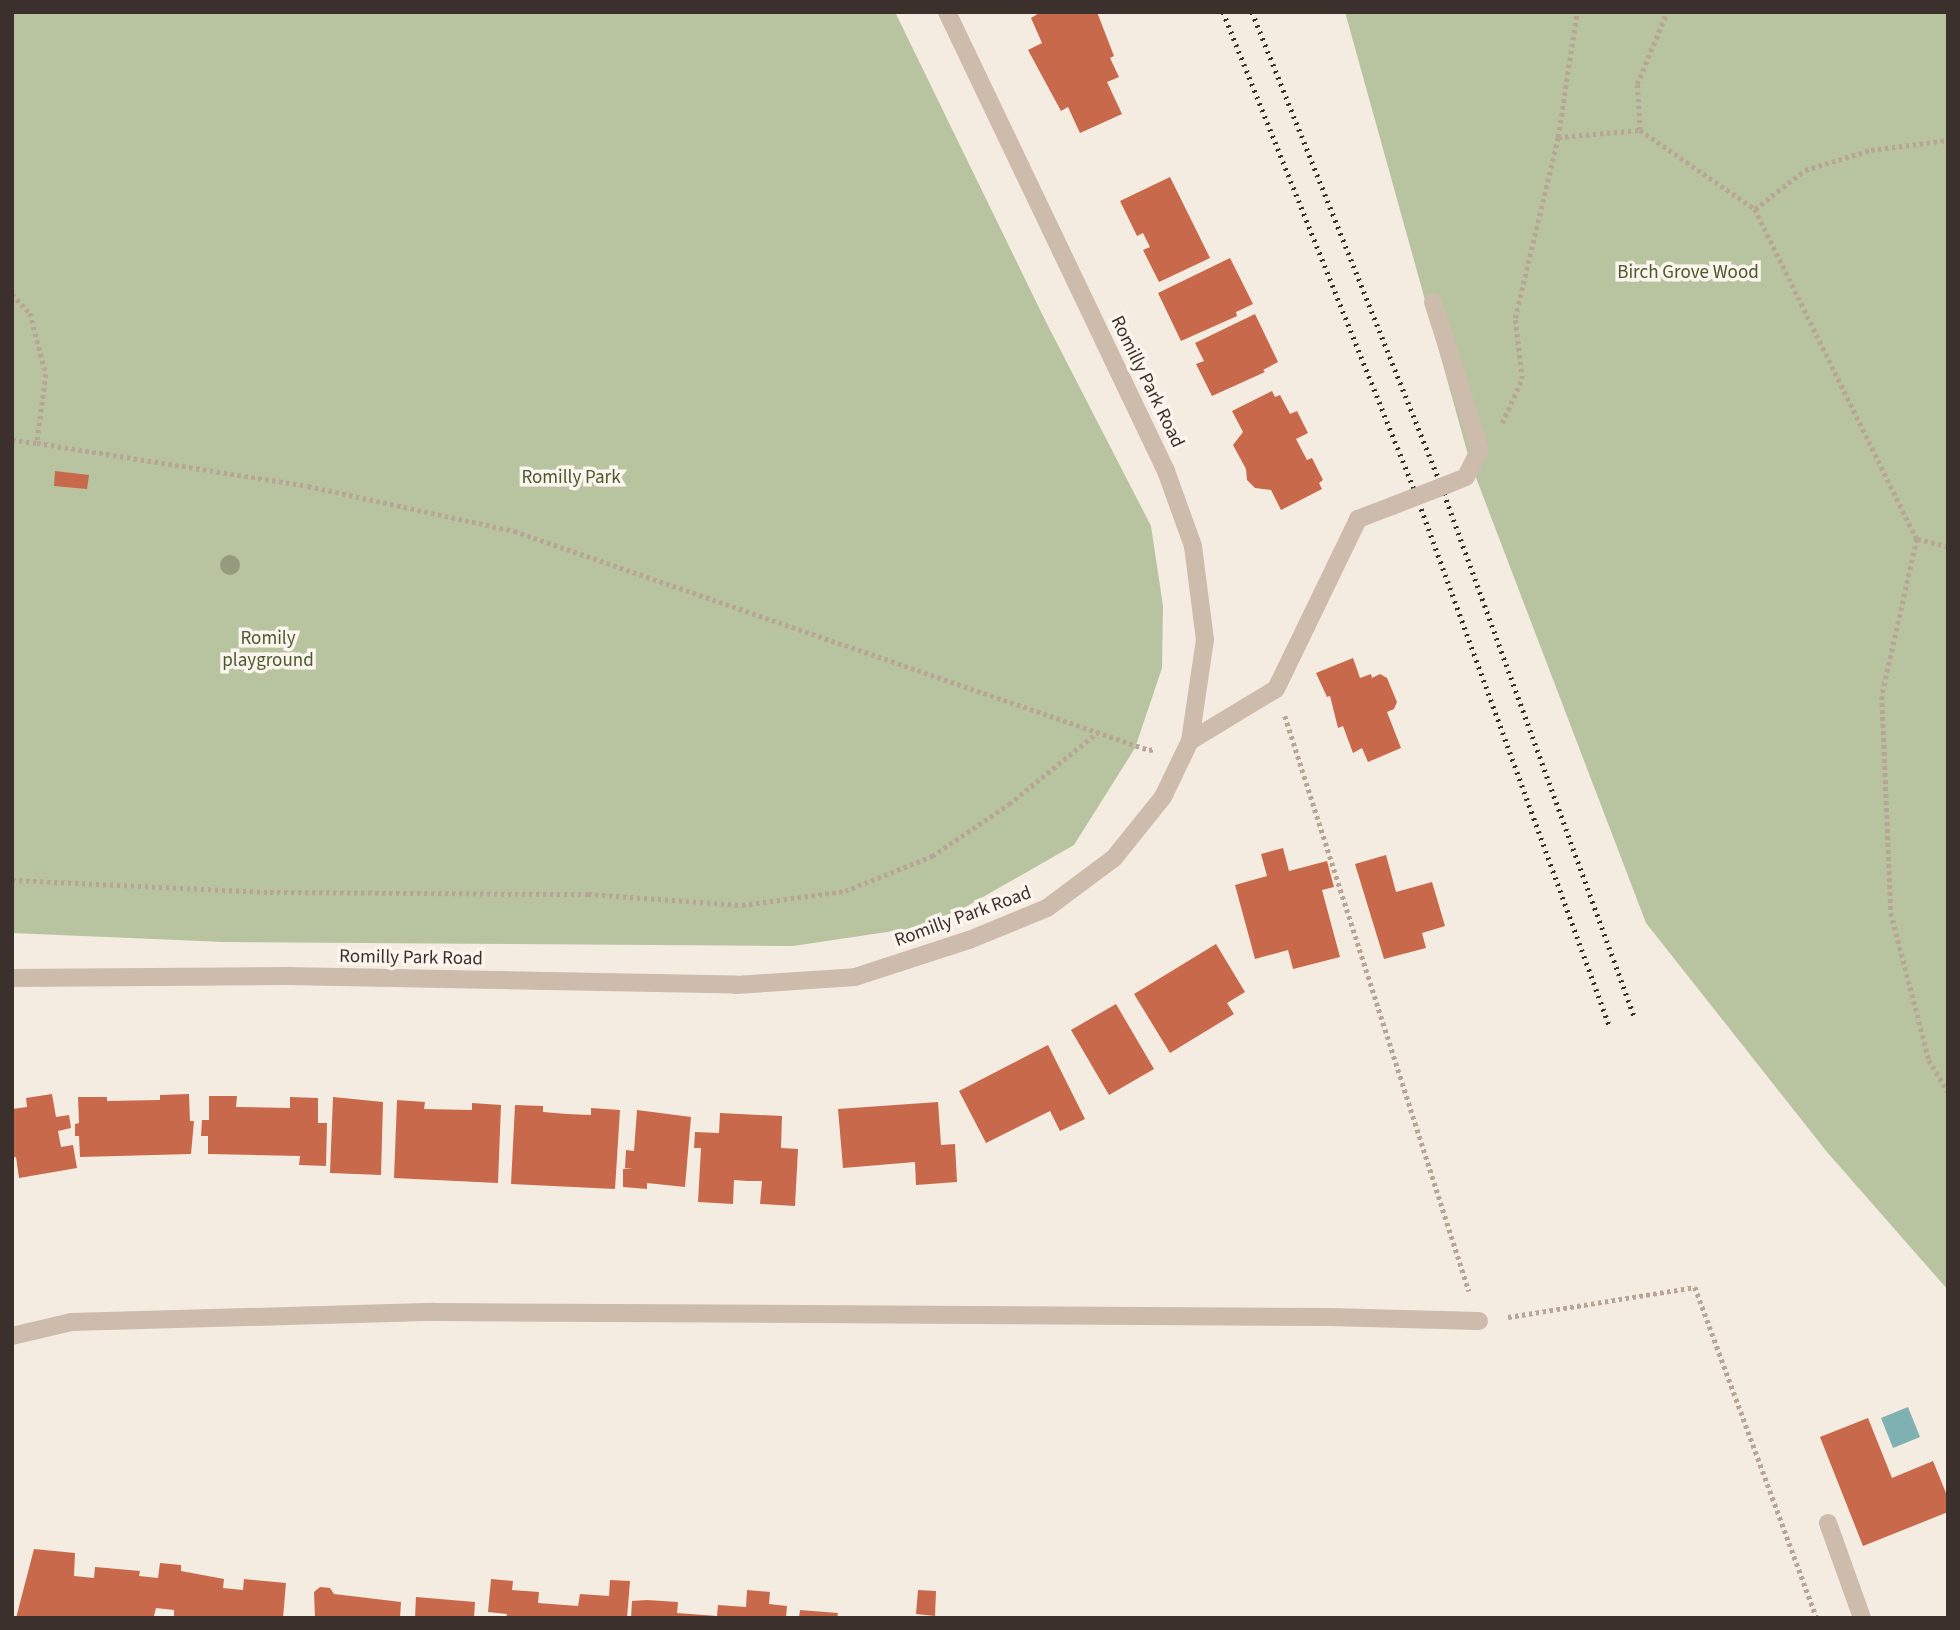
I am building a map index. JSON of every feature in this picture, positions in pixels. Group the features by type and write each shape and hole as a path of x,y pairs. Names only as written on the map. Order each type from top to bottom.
{"street":[{"name":"Romilly Park Road","path":"12,978 287,976 736,985 855,977 969,940 1047,908 1114,858 1163,797 1190,741 1205,640 1193,546 1166,471 947,12"},
{"path":"1190,741 1276,689 1358,519 1466,477 1480,449 1433,302"},
{"path":"12,1336 72,1322 434,1312 1329,1317 1479,1321"},
{"path":"1828,1523 1861,1618"}],"path":[{"path":"1480,449 1500,427 1522,379 1515,318 1558,137 1577,12"},
{"path":"1640,130 1637,84 1667,12"},
{"path":"1558,137 1640,130 1755,209 1917,539 1882,696 1891,913 1929,1060 1948,1092"},
{"path":"1755,209 1805,170 1871,150 1948,140"},
{"path":"12,294 30,313 46,374 37,443"},
{"path":"12,440 308,486 514,531 1149,750 1190,741"},
{"path":"1917,539 1948,547"},
{"path":"1276,689 1479,1321 1695,1287 1817,1618"},
{"path":"12,880 270,892 588,894 755,904 845,891 932,856 1009,804 1098,732"}],"green space":[{"name":"Romilly Park","path":"12,12 895,12 1045,320 1151,526 1163,606 1162,668 1135,748 1074,845 934,925 793,946 224,942 12,933"},
{"name":"Birch Grove Wood","path":"1345,12 1948,12 1948,1290 1827,1152 1646,923 1470,462"}],"water":[{"path":"1908,1407 1920,1437 1893,1448 1881,1418"}],"building":[{"path":"1041,12 1097,12 1114,56 1110,58 1119,77 1107,82 1122,114 1080,133 1068,107 1061,111 1028,50 1042,43 1031,18"},
{"path":"1170,177 1210,258 1159,282 1143,250 1150,247 1143,233 1137,236 1120,201"},
{"path":"1230,258 1253,304 1236,312 1237,316 1181,341 1158,293"},
{"path":"1255,314 1278,362 1263,370 1265,372 1212,396 1196,364 1204,361 1195,343"},
{"path":"1272,391 1275,397 1280,395 1290,414 1297,411 1308,433 1296,439 1307,460 1312,458 1323,480 1319,483 1322,489 1281,510 1271,490 1255,488 1247,480 1246,469 1233,445 1243,432 1232,411"},
{"path":"55,471 89,475 87,489 54,486"},
{"path":"1353,658 1360,678 1371,674 1372,678 1380,674 1387,678 1397,702 1394,709 1387,712 1401,748 1368,762 1362,748 1353,753 1343,726 1338,728 1330,696 1327,697 1316,673"},
{"path":"1283,848 1289,871 1327,861 1334,887 1322,890 1340,957 1293,969 1288,950 1255,959 1235,885 1267,876 1261,854"},
{"path":"1386,855 1396,892 1432,882 1445,926 1422,933 1426,948 1384,959 1355,864"},
{"path":"1216,944 1245,992 1227,1003 1234,1014 1170,1053 1134,994"},
{"path":"1116,1004 1154,1069 1109,1095 1071,1030"},
{"path":"1048,1045 1085,1119 1060,1131 1050,1111 986,1143 959,1091"},
{"path":"52,1094 56,1117 69,1115 71,1128 58,1131 61,1147 73,1145 77,1168 19,1178 16,1157 12,1158 12,1109 27,1107 26,1098"},
{"path":"189,1094 190,1121 194,1121 191,1154 80,1157 79,1136 75,1136 75,1124 79,1123 78,1097 107,1097 107,1101 160,1100 160,1095"},
{"path":"209,1096 237,1096 236,1107 290,1108 290,1097 318,1098 318,1123 327,1123 326,1166 299,1165 300,1156 208,1154 208,1136 201,1136 202,1120 209,1120"},
{"path":"333,1097 383,1102 381,1175 330,1173"},
{"path":"397,1100 425,1102 424,1109 472,1110 472,1103 501,1105 498,1183 394,1178"},
{"path":"938,1102 941,1145 955,1144 957,1182 916,1185 915,1162 843,1168 838,1109"},
{"path":"515,1105 543,1106 543,1112 567,1114 591,1115 591,1108 620,1110 615,1189 511,1184"},
{"path":"637,1110 691,1117 685,1187 647,1183 647,1189 623,1187 623,1169 633,1168 625,1168 626,1150 634,1151"},
{"path":"720,1113 782,1116 781,1148 798,1149 795,1206 760,1204 762,1181 734,1180 733,1204 698,1202 701,1148 694,1148 695,1132 719,1133"},
{"path":"1868,1418 1892,1478 1933,1461 1948,1498 1948,1512 1863,1546 1820,1437"},
{"path":"34,1549 75,1553 74,1576 94,1578 95,1567 140,1571 139,1576 158,1578 160,1563 181,1565 181,1571 224,1579 223,1588 243,1590 244,1579 286,1583 283,1618 174,1618 174,1610 156,1608 154,1616 16,1618"},
{"path":"491,1579 513,1581 512,1590 539,1592 538,1603 578,1606 580,1594 609,1596 610,1580 630,1581 627,1618 506,1618 507,1614 488,1612"},
{"path":"320,1587 330,1588 334,1594 401,1602 400,1618 315,1618 314,1592"},
{"path":"747,1590 770,1592 769,1604 787,1606 786,1618 631,1618 632,1601 647,1600 678,1602 677,1613 717,1616 718,1605 746,1607"},
{"path":"918,1590 936,1591 935,1616 916,1614"},
{"path":"416,1597 475,1602 474,1618 415,1618"},
{"path":"800,1610 838,1613 837,1618 799,1618"}],"railway":[{"path":"1223,12 1414,489 1609,1025"},
{"path":"1252,12 1439,480 1634,1016"}],"park label":[{"name":"Romily playground","path":"268,650"}]}
